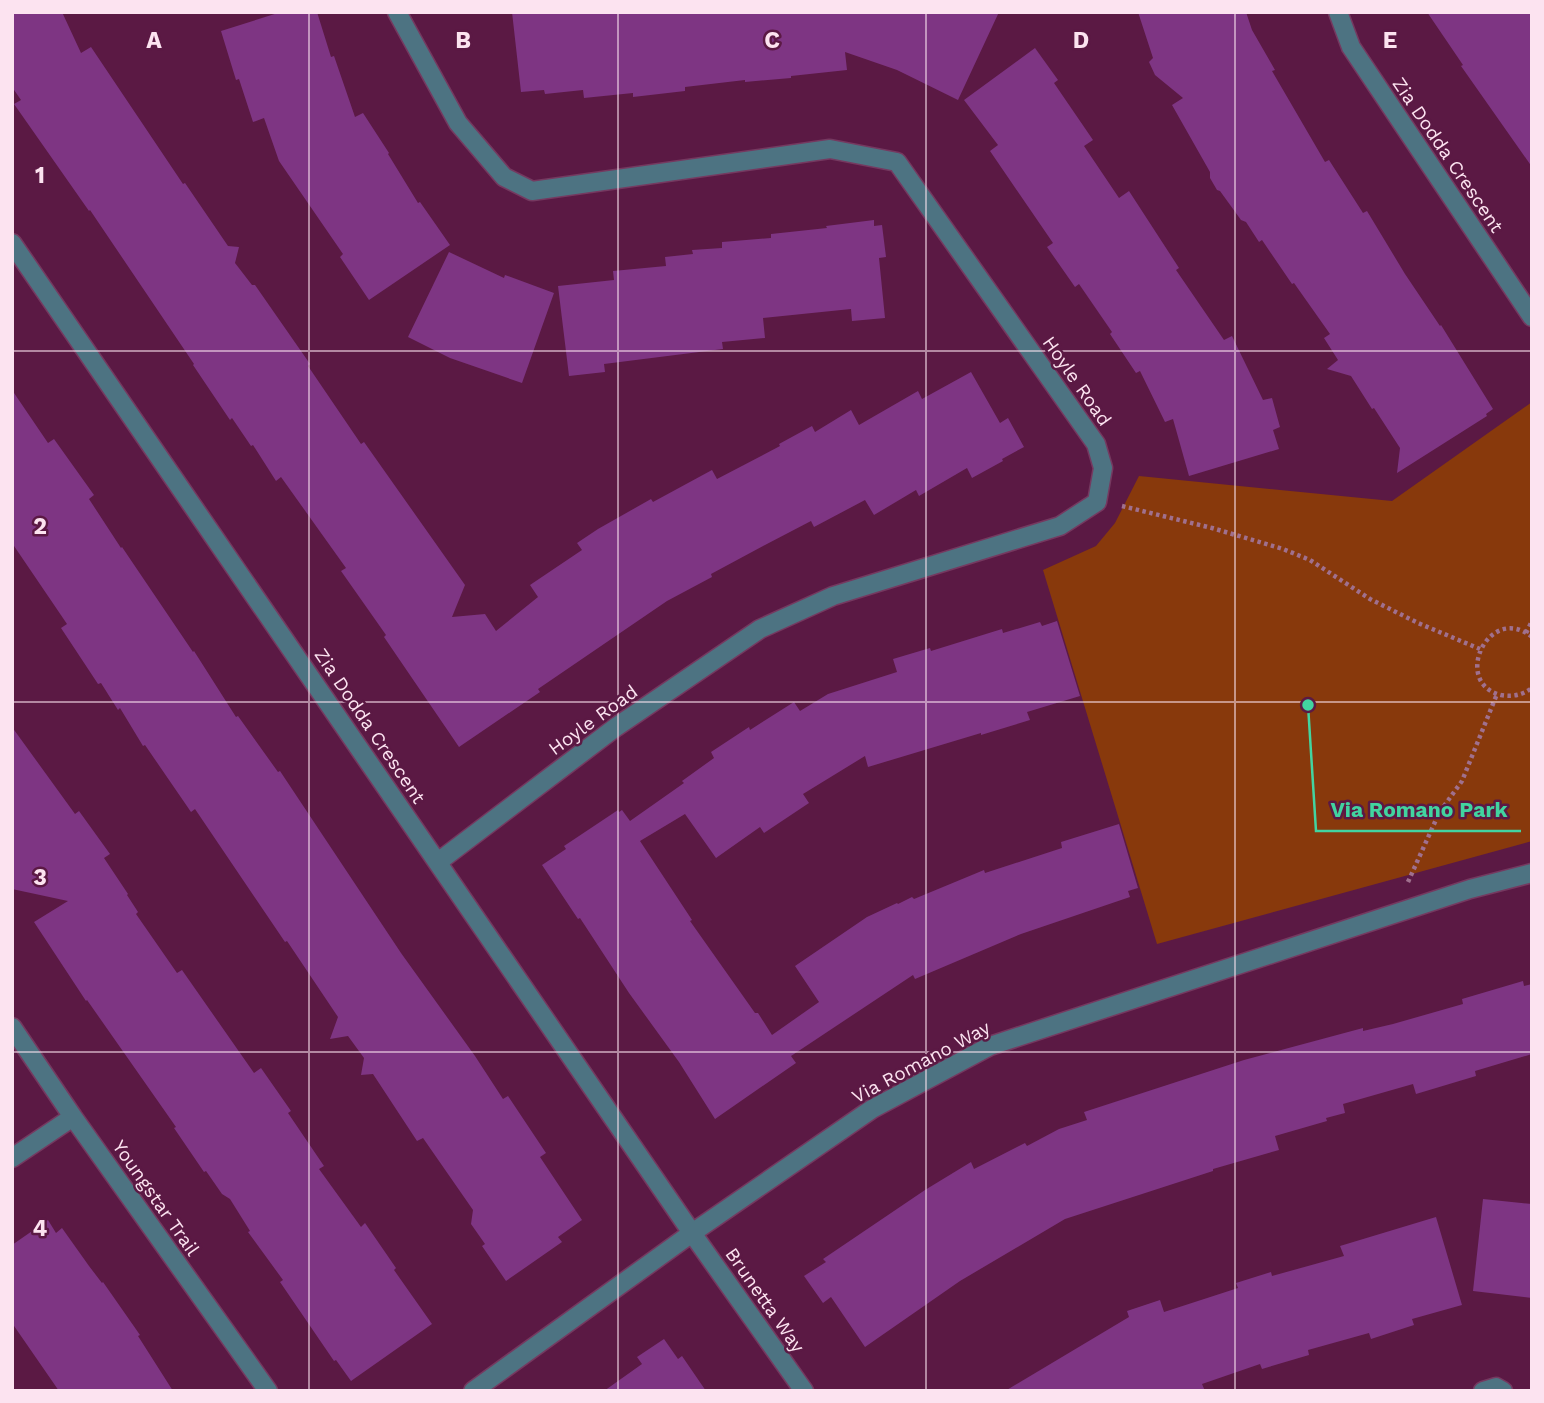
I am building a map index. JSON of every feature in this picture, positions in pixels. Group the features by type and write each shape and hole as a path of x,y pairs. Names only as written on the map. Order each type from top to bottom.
{"street":[{"name":"Hoyle Road","path":"397,12 458,123 504,177 533,191 830,149 897,162 1096,444 1102,468 1097,502 1060,526 834,596 760,629 616,727 438,862"},
{"name":"Zia Dodda Crescent","path":"1338,12 1351,47 1532,317"},
{"name":"Zia Dodda Crescent","path":"12,243 692,1233"},
{"name":"Via Romano Way","path":"473,1391 692,1233 872,1109 990,1045 1470,888 1532,873"},
{"name":"Youngstar Trail","path":"12,1027 268,1391"},
{"path":"12,1158 73,1117"},
{"name":"Brunetta Way","path":"692,1233 804,1391"},
{"path":"1483,1391 1496,1387 1503,1391"}],"path":[{"path":"1097,502 1132,507 1283,549 1310,560 1382,606 1480,649"},
{"path":"1526,633 1532,621"},
{"path":"1532,638 1514,629 1503,630 1485,640 1477,658 1480,678 1486,687 1497,694 1520,695 1532,688"},
{"path":"1397,912 1439,813 1462,781 1497,694"}],"shaded area":[{"path":"1532,402 1532,841 1157,944 1043,570 1096,546 1115,523 1139,476 1392,501"}],"building":[{"path":"12,12 62,12 81,53 91,47 228,246 239,247 235,263 252,285 255,285 361,444 364,442 465,585 452,617 485,614 496,631 538,597 530,585 582,550 577,543 651,499 653,502 712,470 717,479 812,426 815,432 851,410 859,425 918,391 922,399 971,372 1000,423 1008,418 1024,447 972,478 967,468 919,496 916,490 874,515 865,500 814,527 811,521 765,545 667,601 459,747 341,571 346,568 281,477 276,481 253,445 251,446 232,418 230,420 90,210 14,104 21,100 12,87"},
{"path":"281,12 317,12 331,57 334,56 355,117 363,113 418,203 420,202 450,245 369,300 340,257 343,254 279,161 264,118 253,122 239,79 236,80 221,31"},
{"path":"512,12 999,12 958,100 897,70 845,52 847,70 791,78 685,87 685,91 633,97 633,93 584,98 583,90 545,94 544,90 521,92"},
{"path":"1138,12 1246,12 1252,30 1275,70 1272,71 1325,162 1329,160 1363,213 1367,211 1405,274 1441,325 1493,409 1487,416 1397,473 1400,448 1374,408 1372,409 1351,376 1327,369 1338,360 1324,338 1330,334 1262,240 1259,242 1210,178 1210,172 1172,105 1183,98 1155,75 1149,62 1153,58"},
{"path":"1427,12 1532,12 1532,167 1461,66 1463,65"},
{"path":"1035,48 1058,80 1054,83 1093,140 1084,146 1119,198 1129,191 1179,268 1176,270 1224,340 1232,336 1263,400 1272,398 1280,427 1273,430 1279,449 1189,476 1173,419 1165,422 1140,371 1136,373 1079,284 1075,287 1047,247 1053,243 990,151 998,145 964,100"},
{"path":"874,220 874,226 882,225 886,257 879,258 885,318 852,321 851,309 763,318 765,338 722,342 723,349 604,364 605,372 569,376 558,286 614,280 613,271 666,266 665,257 693,254 692,250 722,248 722,242 771,238 771,234"},
{"path":"449,252 504,278 505,275 554,293 522,383 450,358 408,337"},
{"path":"12,390 48,443 54,439 94,495 89,499 236,717 238,716 278,772 280,771 401,953 503,1099 508,1096 546,1153 540,1157 582,1220 558,1237 562,1242 506,1281 482,1246 485,1244 471,1224 473,1210 423,1138 417,1141 373,1074 361,1075 364,1058 348,1036 330,1039 338,1017 195,809 191,812 145,745 143,746 120,708 118,710 101,683 98,684 61,628 67,624 12,543"},
{"path":"1057,621 1080,696 1027,712 1030,720 868,767 865,756 803,794 809,803 764,833 760,827 716,858 685,814 640,841 692,920 690,921 772,1035 819,1002 795,966 867,917 897,903 912,897 914,899 984,870 985,873 1062,848 1061,842 1119,824 1138,888 1128,891 1130,897 1021,934 915,979 913,975 791,1056 796,1063 715,1119 679,1062 542,865 566,849 564,846 618,810 622,810 630,821 714,758 711,752 794,702 800,711 828,694 897,672 893,659 930,648 931,651 1002,629 1003,633 1040,622 1042,626"},
{"path":"12,727 75,814 79,811 110,854 104,858 128,894 138,912 136,914 177,973 182,970 254,1073 261,1068 324,1166 319,1169 361,1227 365,1223 432,1324 351,1381 336,1360 334,1361 280,1282 283,1280 248,1232 250,1231 230,1199 222,1194 206,1171 204,1172 174,1128 176,1127 86,1001 34,922 68,901 12,889"},
{"path":"1523,981 1524,986 1532,984 1532,1054 1475,1071 1476,1076 1416,1094 1413,1084 1343,1104 1345,1113 1275,1136 1279,1150 1213,1169 1065,1219 960,1281 865,1347 831,1297 823,1303 804,1276 826,1262 823,1259 971,1162 974,1169 1025,1143 1027,1146 1059,1129 1087,1120 1084,1112 1244,1060 1463,1004 1462,999"},
{"path":"1483,1199 1532,1204 1532,1298 1473,1291"},
{"path":"1436,1217 1462,1305 1412,1319 1414,1325 1371,1339 1369,1333 1308,1350 1309,1355 1262,1369 1260,1364 1202,1384 1205,1391 1005,1391 1129,1317 1127,1311 1160,1300 1164,1312 1238,1288 1236,1283 1271,1272 1272,1276 1344,1256 1340,1246"},
{"path":"48,1220 56,1233 62,1228 103,1282 140,1335 138,1336 173,1391 59,1391 12,1323 12,1245"},
{"path":"664,1339 678,1359 682,1356 706,1391 604,1391 642,1364 637,1357"}],"place":[{"name":"Via Romano Park","path":"1308,705"}]}
